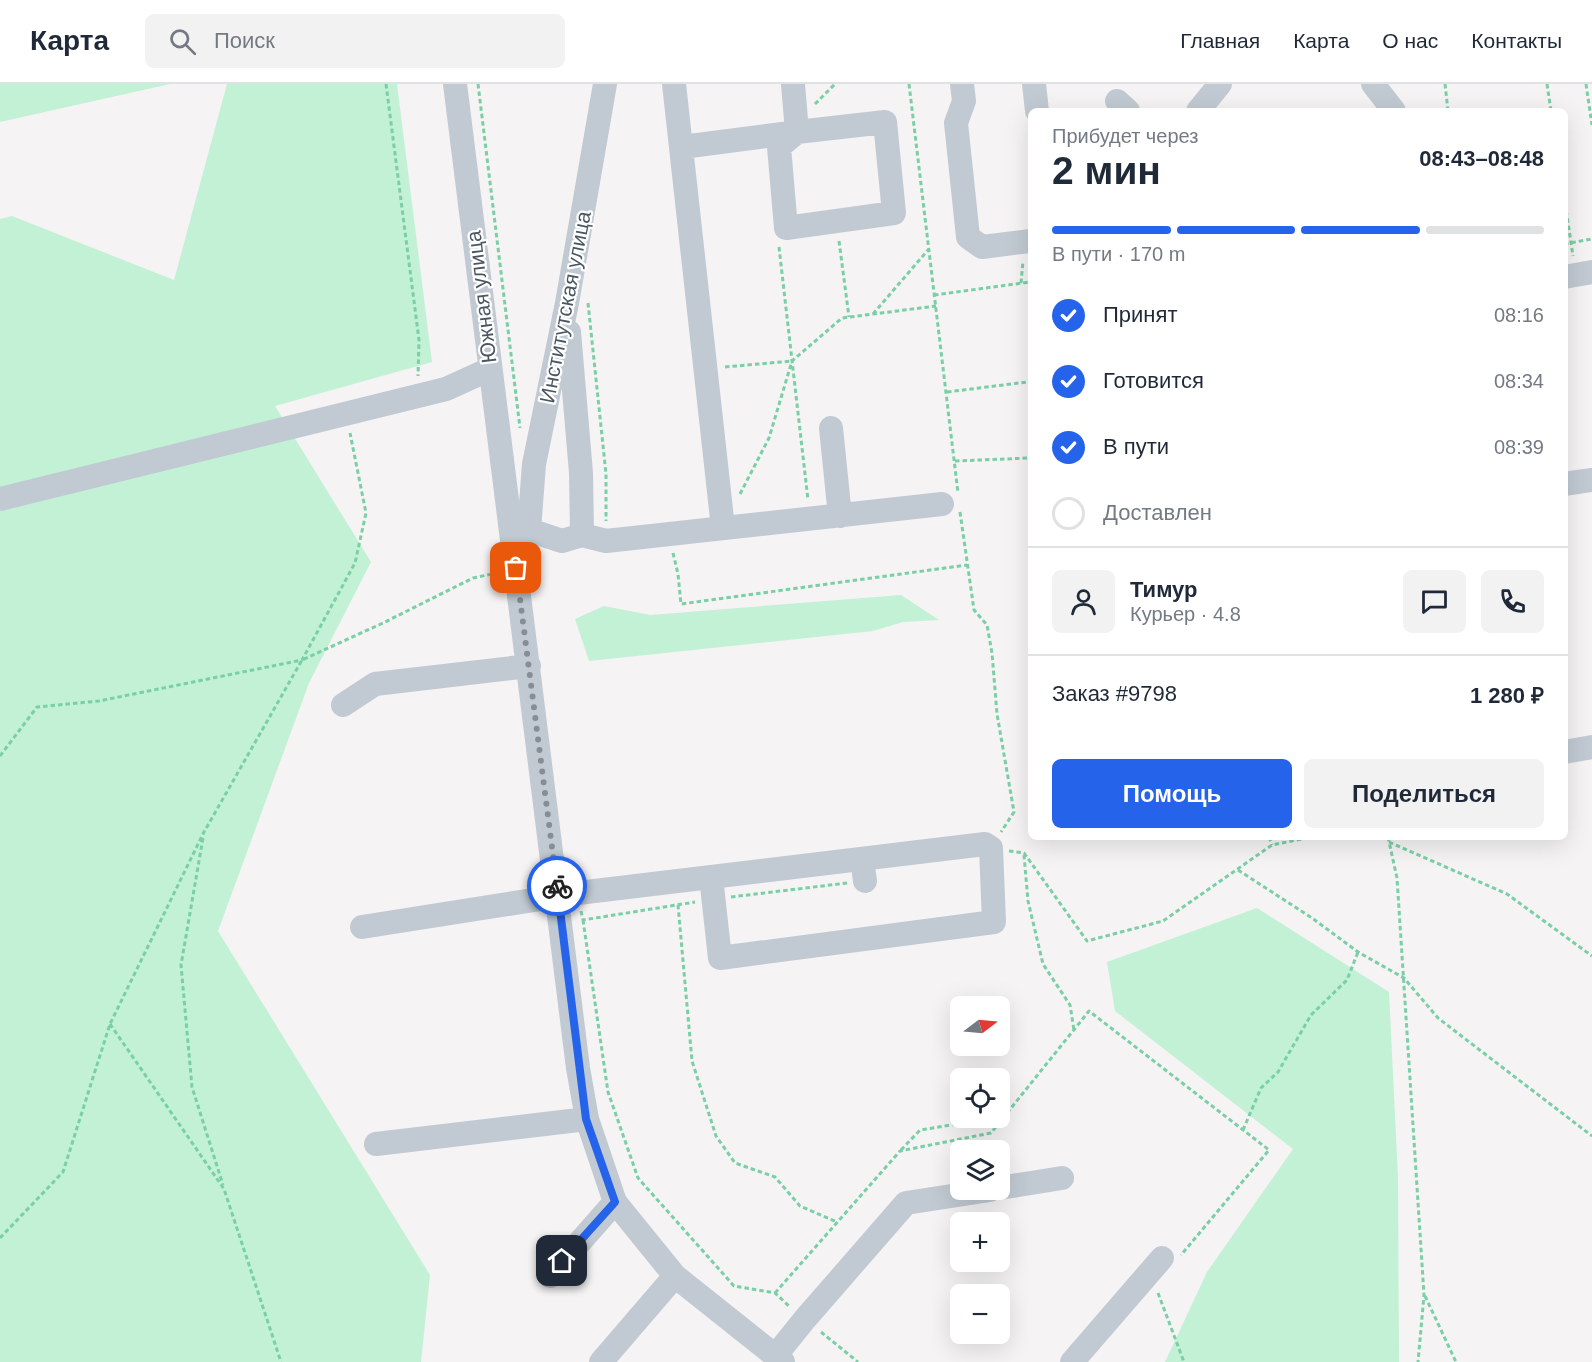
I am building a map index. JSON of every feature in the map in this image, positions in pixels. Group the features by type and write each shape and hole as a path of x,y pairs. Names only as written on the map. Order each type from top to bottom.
{"street":[{"name":"Южная улица","path":"455,84 490,369 517,524 516,568 529,666 568,895 586,1119 615,1202 675,1276 779,1359"},
{"name":"Институтская улица","path":"517,524 577,302 605,84"},
{"path":"674,84 723,528"},
{"path":"793,84 797,132"},
{"path":"962,84 964,101 956,123 968,237 982,247 1028,241"},
{"path":"1034,84 1037,108"},
{"path":"1200,108 1220,84"},
{"path":"1373,84 1392,108"},
{"path":"682,147 797,132 885,122 894,213 786,228 779,147 797,132"},
{"path":"577,302 582,535"},
{"path":"0,499 446,389 490,369"},
{"path":"831,428 840,516"},
{"path":"1568,483 1592,480"},
{"path":"517,524 562,541 582,535 606,541 942,504"},
{"path":"343,705 375,684 529,666"},
{"path":"1568,751 1592,747"},
{"path":"362,927 568,895 713,888 864,870 985,844 991,848 994,922 720,958 713,888"},
{"path":"376,1144 586,1119"},
{"path":"1010,1186 1062,1178"},
{"path":"779,1359 804,1319 906,1203 950,1196"},
{"path":"549,1276 615,1202"},
{"path":"1072,1362 1170,1258"},
{"path":"600,1362 675,1276"}],"path":[{"path":"386,84 419,340 418,396"},
{"path":"478,84 521,436"},
{"path":"909,84 967,565 974,610 987,625 999,724 1014,812 991,848 1024,853 1087,941 1163,921 1272,845 1297,840"},
{"path":"1445,84 1448,108"},
{"path":"1547,84 1551,108"},
{"path":"1586,84 1592,125"},
{"path":"1568,220 1577,275"},
{"path":"837,221 849,317"},
{"path":"786,228 779,247 810,518"},
{"path":"1568,244 1592,239"},
{"path":"873,314 928,250"},
{"path":"934,295 1028,282"},
{"path":"577,302 606,474 606,541"},
{"path":"738,498 769,438 792,361 842,318 936,306"},
{"path":"706,368 792,361"},
{"path":"947,392 1027,382"},
{"path":"0,1238 63,1172 110,1024 204,832 356,563 366,513 346,414"},
{"path":"955,460 1028,458"},
{"path":"581,473 606,474"},
{"path":"669,534 678,574 681,604 967,565"},
{"path":"0,756 37,707 99,701 302,660 383,623 472,578 516,568"},
{"path":"204,832 181,965 192,1087 280,1362"},
{"path":"1270,840 1272,845"},
{"path":"1389,840 1397,878 1424,1295 1418,1362"},
{"path":"1391,840 1507,894 1592,956"},
{"path":"1024,853 1028,902 1043,964 1070,1005 1074,1031"},
{"path":"583,920 678,904 713,888 864,870"},
{"path":"1238,870 1312,918 1358,952 1404,978 1438,1018 1592,1136"},
{"path":"568,895 583,920 608,1092 638,1178 734,1286 775,1293 858,1362"},
{"path":"678,904 692,1061 716,1136 735,1163 776,1177 800,1206 837,1222"},
{"path":"1243,1130 1261,1088 1278,1072 1311,1015 1347,980 1358,952"},
{"path":"1010,1109 1089,1011 1269,1150 1170,1258"},
{"path":"110,1024 224,1189"},
{"path":"775,1293 920,1130 950,1125"},
{"path":"900,1151 991,1133 995,1128"},
{"path":"1155,1286 1184,1362"},
{"path":"1424,1295 1456,1362"}],"green space":[{"path":"0,84 170,84 0,122"},
{"path":"227,84 397,84 432,362 275,406 371,562 309,683 218,931 430,1275 421,1362 0,1362 0,219 12,216 174,280"},
{"path":"901,595 939,620 903,622 873,631 589,661 575,619 604,606 650,615"},
{"path":"1257,908 1389,992 1398,1178 1399,1362 1165,1362 1207,1272 1293,1149 1115,1011 1107,962"}],"way so far":[{"path":"516,568 557,886"}],"route":[{"path":"557,886 586,1119 615,1202 562,1261"}]}
